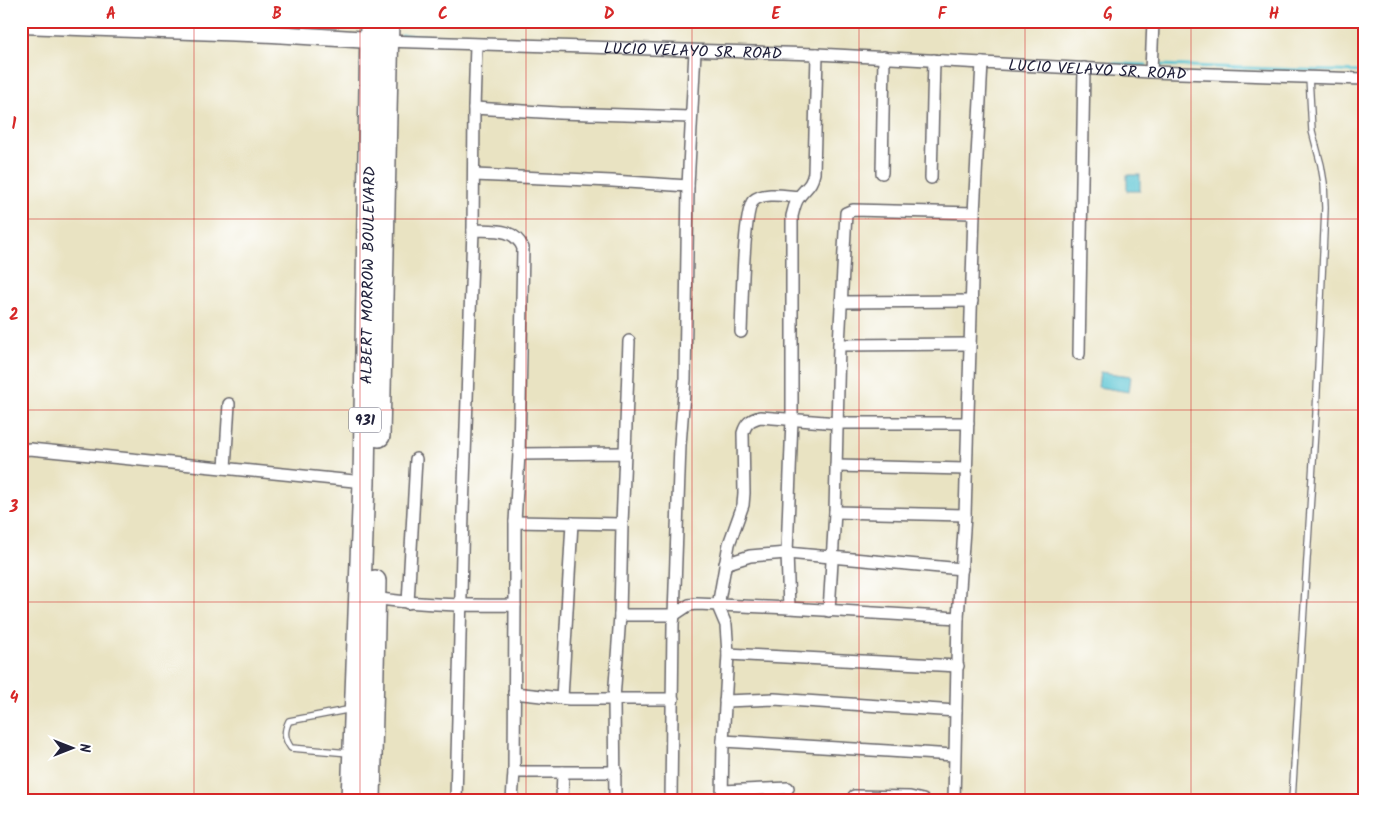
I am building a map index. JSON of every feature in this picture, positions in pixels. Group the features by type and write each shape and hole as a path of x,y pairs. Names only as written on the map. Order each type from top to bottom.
{"highway":[{"name":"ALBERT MORROW BOULEVARD","path":"352,800 379,31"},
{"name":"ALBERT MORROW BOULEVARD","path":"370,800 378,484 379,31"}],"main road":[{"name":"LUCIO VELAYO SR. ROAD","path":"21,25 273,34 379,31"}],"street":[{"path":"1152,72 1153,21"},
{"name":"LUCIO VELAYO SR. ROAD","path":"379,31 476,45 817,54 1152,72 1364,79"},
{"path":"456,800 463,512 473,230 476,45"},
{"path":"671,800 674,615 680,445 685,380 688,186 695,51"},
{"path":"789,608 788,553 792,419 792,216 794,205 813,180 817,54"},
{"path":"882,173 884,58"},
{"path":"931,178 934,60"},
{"path":"954,800 958,618 965,515 974,213 982,63"},
{"path":"1079,354 1084,68"},
{"path":"474,108 691,117"},
{"path":"474,175 688,186"},
{"path":"741,332 749,209 759,197 799,197"},
{"path":"829,611 835,512 839,345 845,217 848,211 974,213"},
{"path":"473,230 511,233 520,240 523,248 519,454 515,522 514,772 512,800"},
{"path":"841,302 972,301"},
{"path":"615,800 614,699 620,615 629,341"},
{"path":"839,345 970,344"},
{"path":"225,468 229,404"},
{"path":"788,788 723,796 723,741 728,654 726,625 718,606 728,544 743,506 743,433 745,426 749,421 760,417 838,423 968,423"},
{"path":"21,450 30,449 364,482"},
{"path":"519,454 625,453"},
{"path":"408,603 416,459"},
{"path":"836,466 966,469"},
{"path":"835,512 965,515"},
{"path":"515,522 622,524"},
{"path":"562,698 572,523"},
{"path":"725,564 750,556 788,553 962,569"},
{"path":"374,598 408,603 462,606 515,605"},
{"path":"620,615 674,615 689,605 789,608 958,618"},
{"path":"728,654 958,666"},
{"path":"514,693 562,698 673,699"},
{"path":"725,701 774,699 956,711"},
{"path":"723,741 954,754"},
{"path":"514,772 616,772"},
{"path":"562,800 563,772"},
{"path":"854,796 910,797 923,800"}],"lane":[{"path":"1292,800 1316,414 1325,208 1321,164 1312,131 1309,77"},
{"path":"353,753 291,748 286,741 285,730 288,721 354,708"}],"water":[{"path":"1127,175 1140,175 1140,191 1127,191"},
{"path":"1100,372 1131,376 1129,392 1098,387"}],"waterway":[{"path":"150,21 166,22"},
{"path":"402,35 496,39"},
{"path":"1047,61 1146,65"},
{"path":"1159,65 1364,72"}]}
